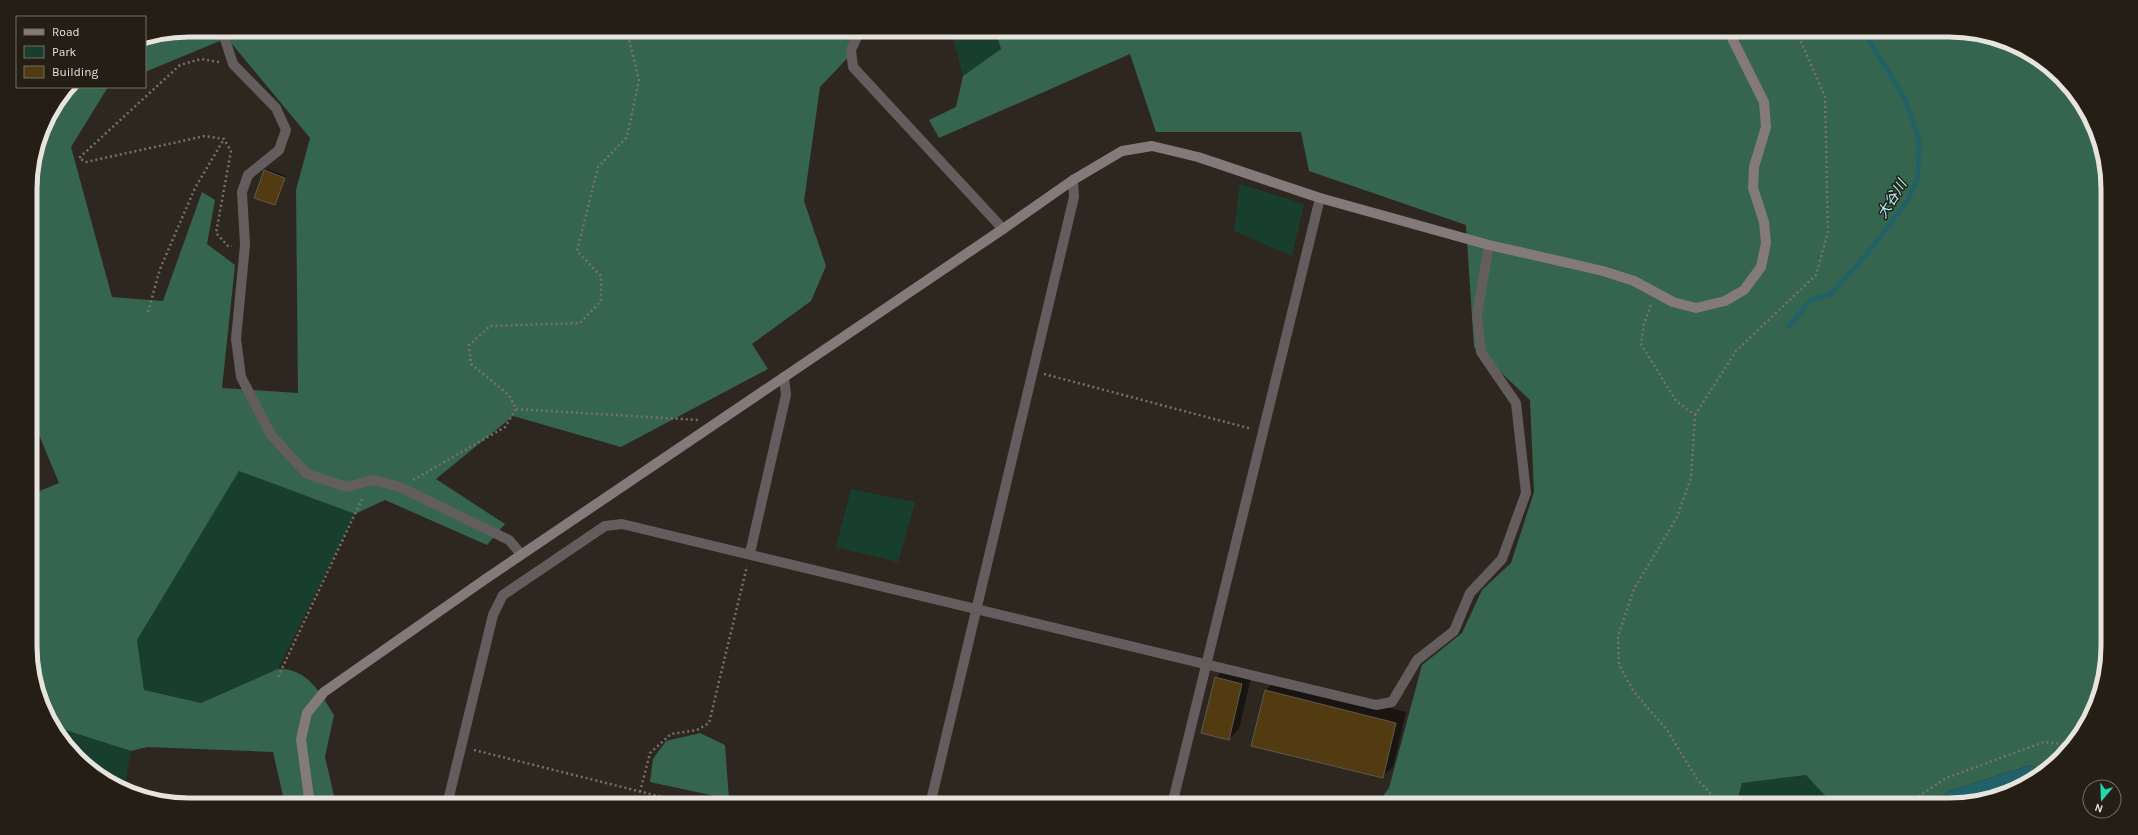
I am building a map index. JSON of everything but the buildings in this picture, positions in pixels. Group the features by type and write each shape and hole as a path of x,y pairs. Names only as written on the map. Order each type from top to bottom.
{"street":[{"path":"224,37 233,64 276,108 286,130 279,150 248,175 242,192 245,245 236,339 241,377 271,435 307,474 347,487 373,480 400,487 508,540 521,554"},
{"path":"857,37 851,50 853,67 1003,229"},
{"path":"309,798 301,739 307,713 324,692 521,554 1003,229 1073,180 1122,151 1152,146 1198,157 1320,198 1489,245 1603,271 1634,281 1673,302 1696,308 1725,301 1744,290 1761,267 1766,243 1764,222 1754,188 1754,166 1766,127 1764,102 1732,37"},
{"path":"932,798 1074,196 1073,180"},
{"path":"1174,798 1205,664 1320,198"},
{"path":"450,798 492,615 503,594 605,526 622,524 1376,705 1392,702 1417,660 1454,630 1470,593 1502,559 1526,493 1516,403 1481,352 1477,315 1489,245"},
{"path":"750,554 786,395 784,377"}],"path":[{"path":"516,409 508,395 471,364 469,345 490,326 580,323 601,301 601,276 577,251 598,167 627,137 639,80 628,37"},
{"path":"1714,798 1697,779 1668,730 1634,692 1619,665 1618,636 1634,589 1677,517 1691,478 1695,415 1736,351 1816,275 1828,232 1825,97 1799,37"},
{"path":"224,139 205,136 86,162 79,158 180,65 201,59 233,64"},
{"path":"224,139 231,151 216,233 228,246 245,245"},
{"path":"148,312 160,269 195,188 224,139"},
{"path":"1656,293 1644,324 1641,344 1676,401 1695,415"},
{"path":"1033,372 1262,432"},
{"path":"516,409 675,418 716,422"},
{"path":"400,487 505,427 516,409"},
{"path":"278,677 362,497 369,495"},
{"path":"640,792 650,753 671,734 697,730 709,723 750,554"},
{"path":"1916,798 1946,778 2044,742 2065,744"},
{"path":"461,747 664,798"}],"green space":[{"path":"179,37 862,37 858,47 820,87 804,201 826,266 811,301 752,344 768,369 621,447 513,416 436,479 505,524 487,545 385,500 355,514 239,471 137,640 144,690 201,703 278,669 288,670 305,677 324,698 334,715 325,757 335,798 283,798 273,752 147,747 131,751 62,729 57,722 45,695 38,666 37,492 59,483 37,430 37,179 45,140 57,113 76,88 107,88 71,147 112,297 163,301 202,192 215,200 207,244 235,265 222,388 298,393 296,190 310,138 227,38 146,72 146,43"},
{"path":"953,37 997,37 1001,49 963,76"},
{"path":"997,37 1959,37 1998,45 2025,57 2041,68 2063,89 2081,113 2093,140 2101,179 2101,656 2093,695 2081,722 2063,746 2038,769 2031,765 1949,791 1940,798 1827,798 1806,775 1742,783 1738,798 1381,798 1389,788 1422,665 1462,633 1482,590 1511,563 1534,492 1530,400 1474,347 1466,225 1309,171 1301,132 1156,132 1130,54 939,138 929,120 956,107 963,76 1001,49"},
{"path":"1240,184 1304,204 1292,256 1234,231"},
{"path":"239,471 355,514 278,669 201,703 144,690 137,640"},
{"path":"851,489 915,502 898,562 836,547"},
{"path":"62,729 131,751 125,783 113,778 97,767 75,746"},
{"path":"700,733 725,745 729,798 650,782 653,759 666,741"},
{"path":"1807,775 1828,798 1738,798 1742,783"}],"water":[{"path":"2031,765 2038,769 2025,778 1988,793 1969,797 1940,798 1949,791"}],"waterway":[{"name":"大谷川","path":"1788,327 1811,300 1831,294 1870,250 1908,200 1918,177 1919,139 1905,99 1867,37"}]}
